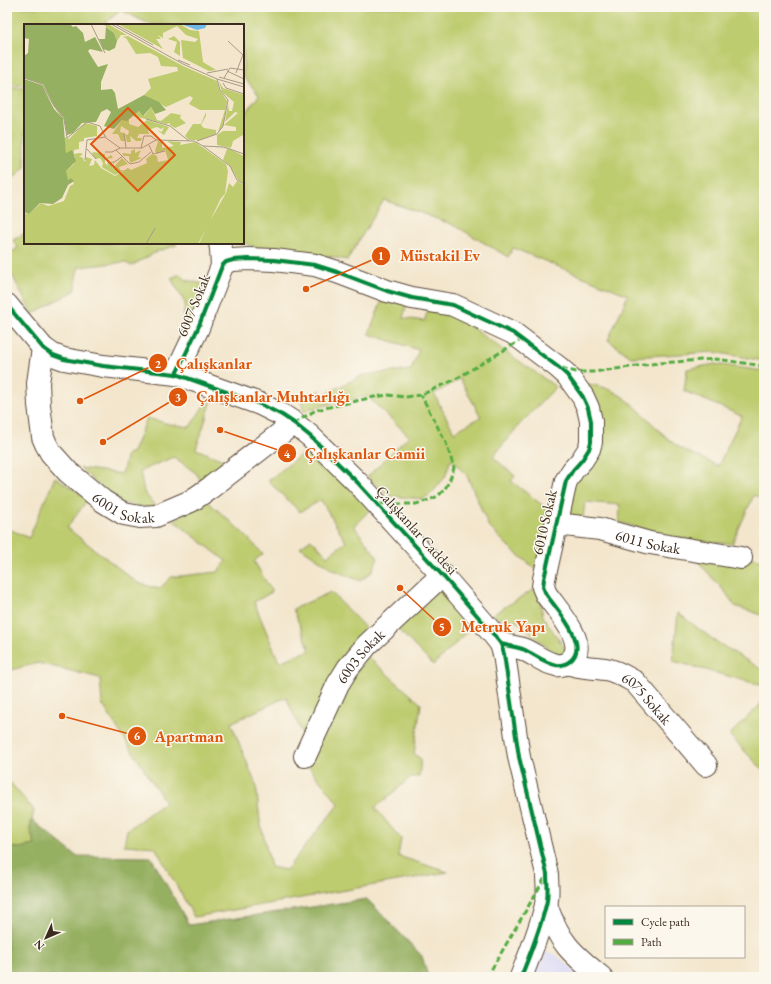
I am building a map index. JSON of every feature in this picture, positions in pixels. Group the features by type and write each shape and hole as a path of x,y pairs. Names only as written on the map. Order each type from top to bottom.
{"street":[{"name":"6007 Sokak","path":"176,374 198,328 222,266 220,244"},
{"name":"6010 Sokak","path":"222,266 226,262 248,259 274,260 315,265 387,291 412,298 453,305 513,333 558,366 567,375 583,397 588,408 592,435 589,449 582,460 572,470 566,481 543,587 577,642 577,650 573,659 567,663"},
{"name":"Çalışkanlar Caddesi","path":"7,305 44,348 54,355 64,359 103,366 176,374 260,404 294,423 310,436 357,482 442,575 501,644 504,654 518,757 547,874 548,888 546,904 533,948 521,977"},
{"name":"6001 Sokak","path":"44,348 38,382 39,406 43,437 46,444 51,453 68,472 97,496 124,514 140,517 156,516 190,501 210,488 294,423"},
{"name":"6011 Sokak","path":"556,524 600,529 650,543 741,558"},
{"name":"6003 Sokak","path":"305,756 338,684 348,668 367,645 442,575"},
{"name":"6075 Sokak","path":"501,644 524,649 557,665 567,663 582,668 607,669 623,675 634,682 706,765"},
{"path":"546,904 558,935 565,945 582,962 601,977"}],"shaded area":[{"path":"536,951 555,954 581,977 526,977"}],"green space":[{"path":"7,7 764,7 764,361 714,352 631,357 608,340 628,295 513,248 508,257 454,225 384,200 347,260 310,253 253,247 244,242 244,116 259,95 244,77 244,24 149,24 121,10 104,24 24,24 24,85 7,85"},
{"path":"7,88 24,88 24,169 7,184"},
{"path":"24,234 24,244 177,245 158,251 131,266 125,262 79,267 76,276 76,290 32,314 7,265 7,255 18,248 13,240"},
{"path":"180,274 186,280 208,285 191,328 184,315 185,303 171,278"},
{"path":"382,300 407,303 403,318 424,321 429,308 458,318 556,387 519,425 493,457 515,476 511,481 550,511 536,569 512,550 489,527 467,476 451,459 445,477 431,494 423,499 390,496 367,477 409,436 368,396 313,408 304,412 301,401 320,390 323,395 363,375 411,370 419,350 369,334","holes":["460,379 481,417 454,432 434,394"]},
{"path":"715,364 764,371 764,500 754,495 732,544 673,537 619,522 620,505 585,502 583,518 568,517 568,489 580,473 586,384 601,387 614,392 636,407 676,445 685,451 718,466 742,416 684,391 687,369"},
{"path":"210,396 213,397 196,449 223,460 224,468 201,481 196,473 174,457 140,471 144,492 155,506 150,508 117,502 80,468 122,474 127,454 133,452 147,418 169,424 190,427"},
{"path":"308,449 371,509 354,526 378,558 372,572 360,581 334,570 300,547 311,539 327,556 346,542 321,500 300,512 268,481"},
{"path":"55,477 88,499 67,528 138,583 159,589 171,577 218,572 226,561 173,520 206,500 241,531 263,554 254,561 272,592 254,602 279,662 310,650 293,609 331,592 370,633 303,736 286,697 231,723 256,785 260,821 271,867 286,870 339,804 306,764 342,689 368,657 421,704 414,754 421,759 419,777 411,777 375,808 401,839 398,856 448,872 194,917 155,847 124,845 127,830 165,802 102,704 100,678 38,663 7,671 7,528 29,538"},
{"path":"750,556 764,562 764,616 735,606 726,593 694,557"},
{"path":"538,587 543,617 564,647 565,652 561,656 554,653 518,622 490,616"},
{"path":"439,588 474,626 433,665 396,627"},
{"path":"678,613 715,641 764,671 764,686 673,661"},
{"path":"764,701 764,771 729,735"},
{"path":"7,779 34,810 30,829 35,845 19,848 7,847"},
{"path":"32,820 76,856 151,857 189,925 367,899 422,956 428,977 7,977 7,847 19,848 35,845 30,829"}],"marked path":[{"path":"294,423 316,410 374,397 388,395 405,397 421,395 454,380 521,340"},
{"path":"562,368 576,372 593,372 659,363 716,359 764,366"},
{"path":"378,504 416,504 429,500 438,496 445,489 450,479 454,468 446,443 421,395"},
{"path":"487,977 546,876"}],"cycle path":[{"path":"176,374 198,328 222,266 226,262 233,260 248,259 274,260 315,265 387,291 412,298 453,305 513,333 558,367 567,375 583,397 588,408 591,421 591,442 589,449 582,460 566,481 543,587 546,594 570,627 577,646 575,654 569,662 558,665 548,663 525,650 501,644"},
{"path":"7,305 43,348 53,355 64,359 103,366 176,374 260,404 294,423 310,436 357,482 442,575 501,644 504,654 519,757 547,874 548,893 544,914 521,977"}],"place":[{"name":"Müstakil Ev","path":"306,289"},
{"name":"Çalışkanlar","path":"80,401"},
{"name":"Çalışkanlar Camii","path":"220,430"},
{"name":"Çalışkanlar Muhtarlığı","path":"103,442"},
{"name":"Metruk Yapı","path":"400,588"},
{"name":"Apartman","path":"62,716"}]}
